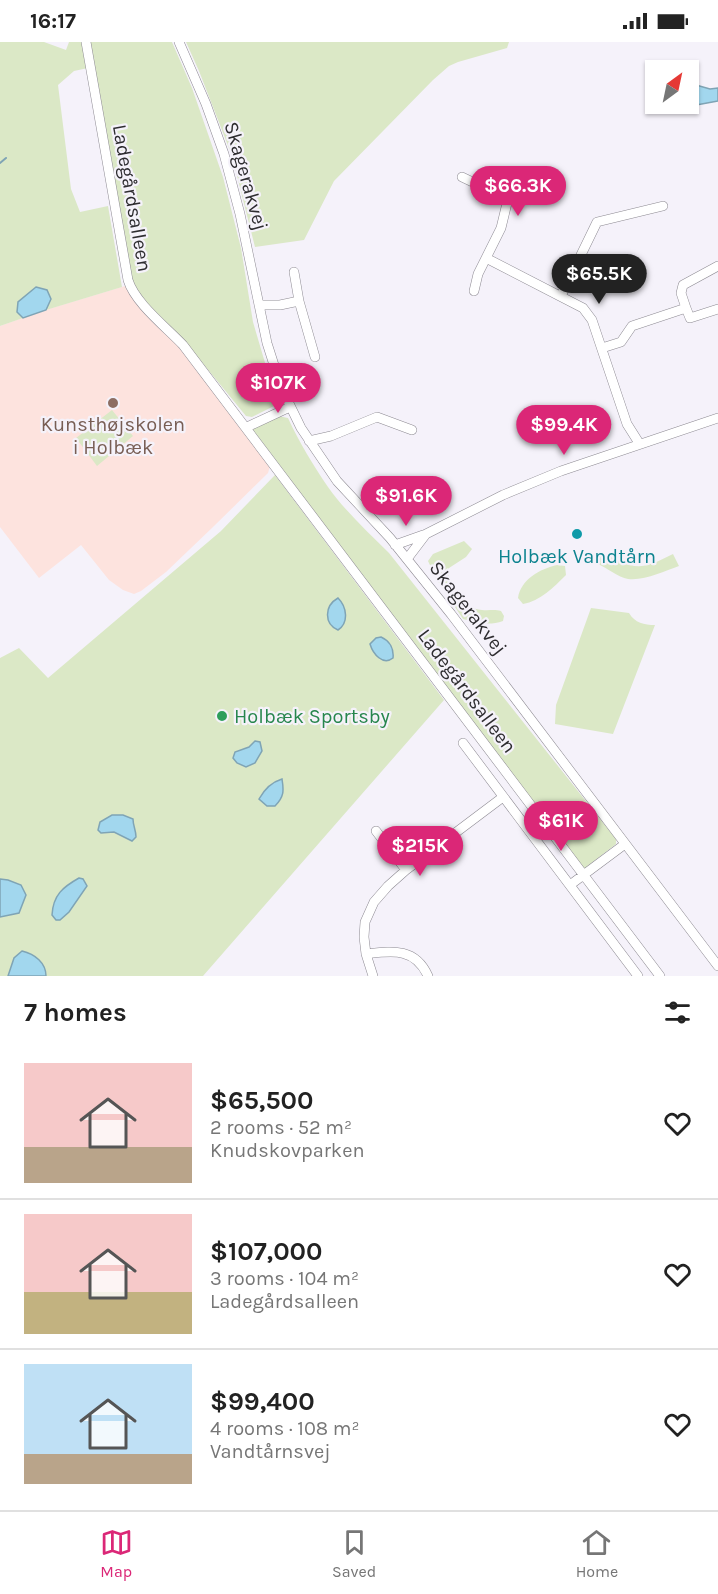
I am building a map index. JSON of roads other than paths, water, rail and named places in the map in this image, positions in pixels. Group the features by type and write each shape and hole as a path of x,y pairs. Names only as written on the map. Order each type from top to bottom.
{"street":[{"name":"Ladegårdsalleen","path":"86,42 131,290 183,345 247,427 456,708 660,976"},
{"name":"Skagerakvej","path":"179,42 204,98 224,154 240,214 273,365 290,407 309,441 337,481 395,545 451,614 718,966"},
{"path":"462,177 508,199 501,228 478,274 474,291"},
{"path":"561,296 597,222 663,206"},
{"path":"486,258 586,311 592,320 634,445"},
{"path":"718,266 681,287 690,318 718,309"},
{"path":"294,272 299,301 315,357"},
{"path":"260,310 299,301"},
{"path":"602,348 621,342 632,326 686,308"},
{"path":"247,427 290,407"},
{"path":"309,441 377,417 412,430"},
{"path":"395,545 426,534 511,491 561,471 718,418"},
{"path":"316,452 331,435"},
{"path":"407,559 426,534"},
{"path":"463,744 638,976"},
{"path":"373,976 366,954 364,937 365,922 372,906 388,886 406,870 503,797"},
{"path":"376,831 406,870"},
{"path":"570,885 625,844"},
{"path":"366,954 388,951 406,954 419,963 428,976"}],"water":[{"path":"699,86 710,89 718,88 718,101 699,104"},
{"path":"36,287 47,290 51,299 46,310 23,318 17,312 18,302"},
{"path":"338,598 346,615 342,627 338,630 330,624 328,610 333,601"},
{"path":"381,637 389,643 393,651 393,658 386,661 373,652 370,644 376,638"},
{"path":"255,741 260,742 262,751 255,763 246,767 237,763 233,758 235,752 249,747"},
{"path":"282,779 282,797 275,806 267,806 259,799 263,792"},
{"path":"112,815 123,815 133,819 136,837 132,841 114,832 101,833 98,830 100,822"},
{"path":"79,878 83,879 87,886 69,912 60,920 56,920 52,915 54,902 64,888"},
{"path":"0,879 21,885 26,895 19,913 0,917"},
{"path":"22,951 39,960 46,971 46,976 8,976 14,958"}],"waterway":[{"path":"0,163 6,158"}],"place":[{"name":"Kunsthøjskolen i Holbæk","path":"113,403"},
{"name":"Holbæk Vandtårn","path":"577,534"},
{"name":"Holbæk Sportsby","path":"222,716"}]}
